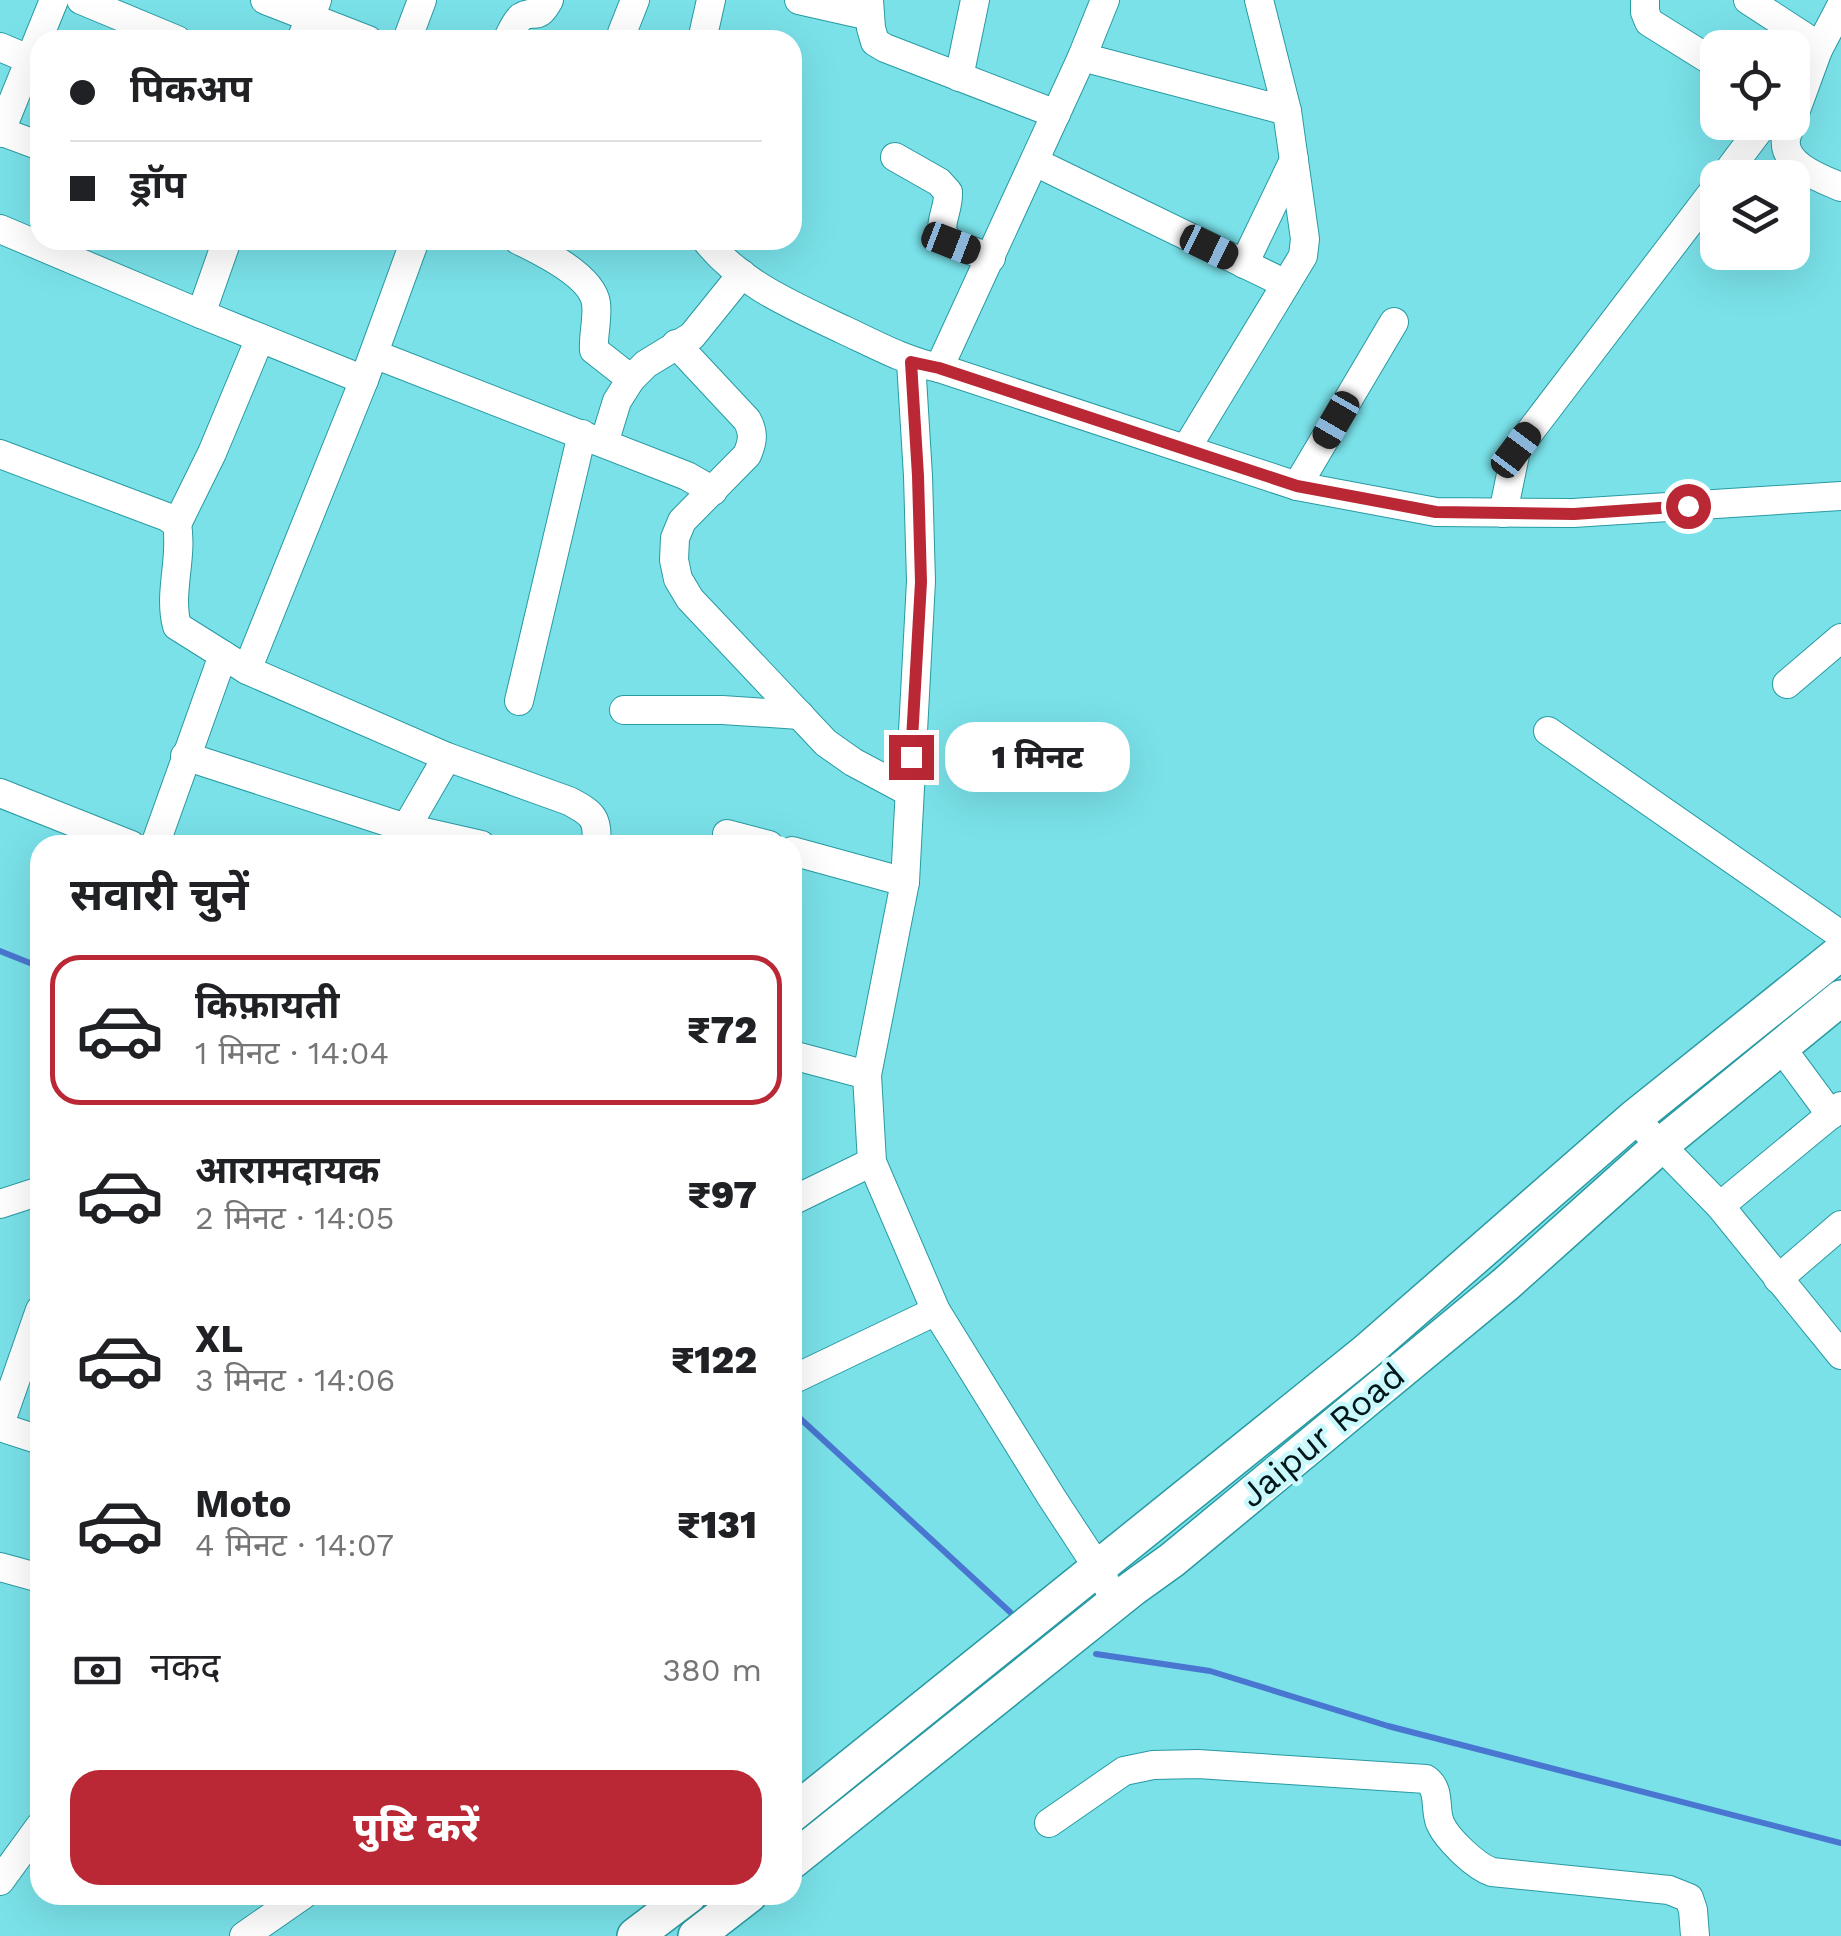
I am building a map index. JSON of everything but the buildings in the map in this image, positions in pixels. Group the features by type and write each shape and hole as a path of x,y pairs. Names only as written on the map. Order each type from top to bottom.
{"main road":[{"name":"Jaipur Road","path":"802,1806 1366,1352 1634,1118 1841,952"},
{"name":"Jaipur Road","path":"802,1852 1172,1560 1507,1283 1661,1145 1841,998"},
{"path":"635,1936 676,1905"},
{"path":"696,1936 736,1905"}],"street":[{"path":"45,30 54,0"},
{"path":"80,0 153,30"},
{"path":"265,0 340,30"},
{"path":"411,30 422,0"},
{"path":"512,30 518,19 542,12 548,0"},
{"path":"623,30 635,0"},
{"path":"704,30 710,0"},
{"path":"799,0 869,8 875,42 885,48 1056,114"},
{"path":"958,77 975,0"},
{"path":"939,368 1105,0"},
{"path":"1186,450 1303,256 1305,239 1287,110 1260,0"},
{"path":"1645,0 1649,22 1700,53"},
{"path":"1748,0 1812,40 1818,50"},
{"path":"1810,71 1841,6"},
{"path":"0,47 30,60"},
{"path":"1082,57 1287,110"},
{"path":"30,72 0,131 30,142"},
{"path":"1785,140 1787,152 1796,164 1841,187"},
{"path":"895,157 939,182 948,192 942,233 951,243 991,258"},
{"path":"1244,264 1294,160"},
{"path":"1034,162 1286,284"},
{"path":"1503,514 1516,450 1700,209"},
{"path":"0,229 30,242"},
{"path":"50,250 260,338 369,367 593,439 687,476 713,491"},
{"path":"201,314 223,250"},
{"path":"247,670 412,250"},
{"path":"539,250 584,282 596,298 594,350 631,379"},
{"path":"714,250 742,274 792,306 911,362 1297,486 1436,512 1503,514 1574,514 1841,496"},
{"path":"519,701 593,439 631,379 646,364 692,336 742,274"},
{"path":"1297,486 1394,322"},
{"path":"260,338 177,524 173,611 177,626 247,670 448,757 583,809 594,817 596,835"},
{"path":"676,344 753,431 747,455 682,521 674,560 678,579 690,599 826,743 909,792"},
{"path":"911,362 921,582 909,792 889,877 868,1075 872,1162 936,1311 1116,1602"},
{"path":"0,454 177,524"},
{"path":"1786,684 1841,638"},
{"path":"158,835 223,656"},
{"path":"624,710 800,715"},
{"path":"1548,731 1841,935"},
{"path":"186,756 397,835"},
{"path":"401,835 448,757"},
{"path":"0,793 106,835"},
{"path":"726,834 730,835"},
{"path":"802,854 889,877"},
{"path":"1720,1206 1836,1110 1780,1046"},
{"path":"802,1058 868,1075"},
{"path":"1634,1118 1720,1206 1841,1355"},
{"path":"802,1196 872,1162"},
{"path":"0,1204 30,1194"},
{"path":"1778,1279 1841,1225"},
{"path":"802,1375 936,1311"},
{"path":"22,1347 0,1426 30,1436"},
{"path":"0,1566 30,1575"},
{"path":"1049,1823 1124,1771 1138,1767 1198,1764 1426,1778 1436,1794 1440,1825 1480,1868 1669,1890 1689,1898 1695,1936"},
{"path":"0,1881 30,1840"},
{"path":"244,1936 289,1905"}],"waterway":[{"path":"0,951 30,963"},
{"path":"802,1420 1010,1612"},
{"path":"1096,1654 1210,1671 1388,1726 1841,1843"}],"route":[{"path":"911,757 921,582 911,362 1297,486 1436,512 1574,514 1688,506"}]}
